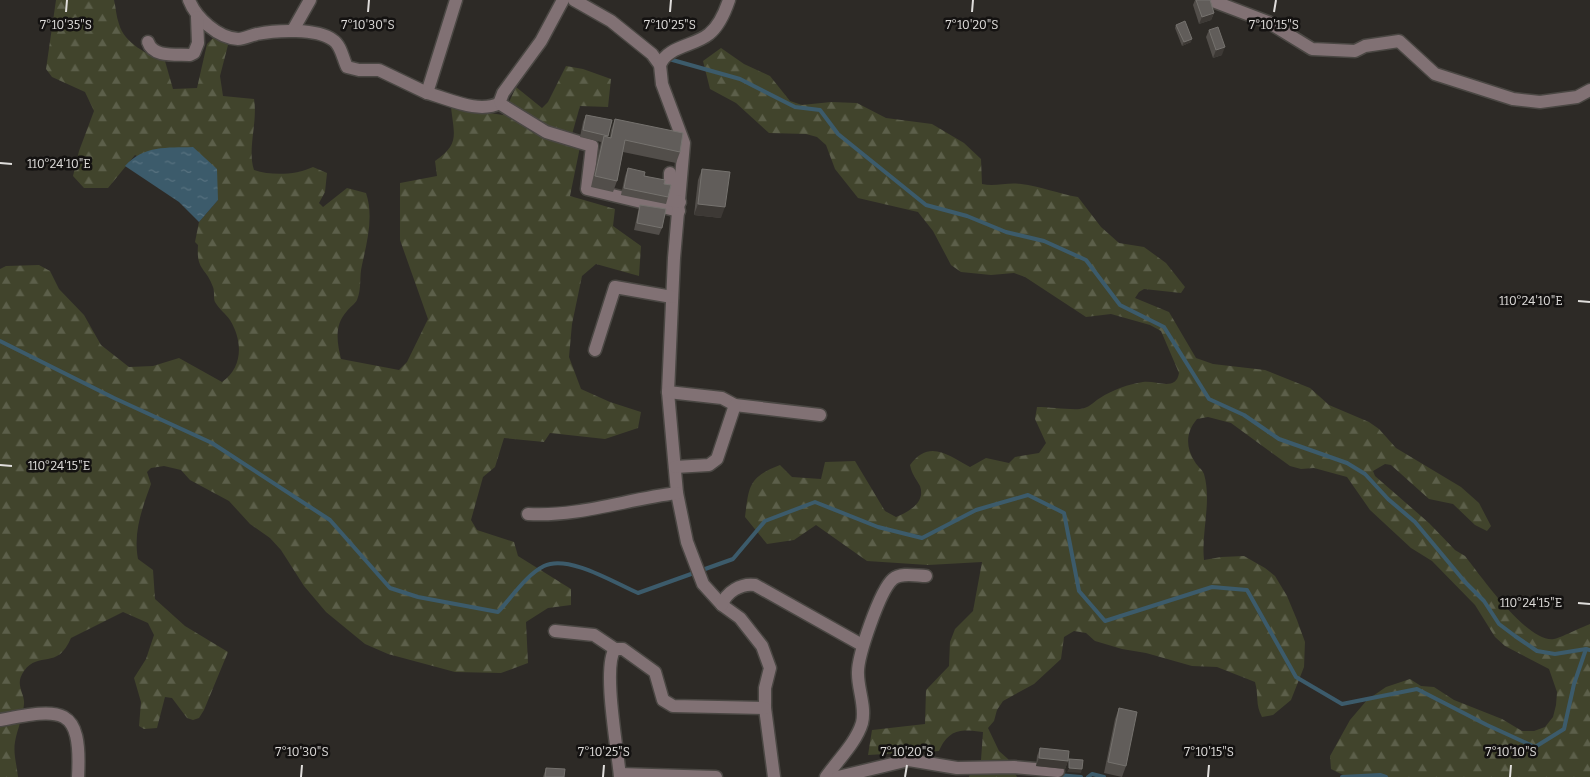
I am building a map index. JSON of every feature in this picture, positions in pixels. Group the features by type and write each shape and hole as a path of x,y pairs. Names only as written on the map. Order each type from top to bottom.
{"street":[{"path":"148,42 150,49 159,53 190,55 194,53 198,42 197,17 189,0"},
{"path":"296,25 310,0"},
{"path":"427,93 456,0"},
{"path":"500,103 503,93 541,41 563,0"},
{"path":"574,0 611,21 662,60"},
{"path":"662,60 710,34 725,13 730,0"},
{"path":"1210,0 1268,22 1312,49 1355,51 1365,46 1400,41 1435,74 1512,99 1540,102 1577,96 1590,90"},
{"path":"197,17 234,38 296,25 332,39 337,44 347,67 352,70 380,70 427,93 477,107 487,108 500,103"},
{"path":"662,60 662,84 684,143 672,297 668,392 677,493 687,542 703,584 722,605 740,618 762,646 770,668 765,688 764,708 774,777"},
{"path":"500,103 546,132 592,146 587,189 679,206"},
{"path":"670,173 670,200 679,206"},
{"path":"595,350 615,287 672,297"},
{"path":"668,392 722,398 735,405 820,415"},
{"path":"675,467 709,465 717,459 735,405"},
{"path":"528,514 571,513 644,497 677,493"},
{"path":"826,777 856,735 862,723 863,711 858,674 862,646 884,593 893,579 901,575 926,576"},
{"path":"722,605 723,601 737,587 745,584 755,585 862,646"},
{"path":"555,632 594,635 615,649 623,649 655,672 662,700 673,706 764,708"},
{"path":"615,649 612,657 610,696 620,776 716,777"},
{"path":"0,720 41,712 58,714 71,722 78,737 78,777"},
{"path":"838,777 909,760 957,768 1014,766 1058,771"}],"green space":[{"path":"56,0 114,0 117,18 122,31 138,47 165,61 173,89 197,88 207,44 214,37 228,45 220,76 223,96 254,99 255,117 252,162 254,170 284,174 299,172 313,167 327,173 325,192 319,203 323,207 347,188 366,193 370,220 368,238 361,269 359,296 343,316 338,328 341,359 399,370 407,362 428,319 400,240 400,183 437,176 435,161 448,149 454,138 451,107 503,115 516,87 542,108 548,102 566,66 583,69 611,79 608,107 580,106 571,138 580,147 570,196 615,209 613,226 641,246 639,276 596,264 582,276 572,324 569,357 581,389 610,402 641,412 638,428 605,439 550,433 544,442 504,438 495,467 483,477 471,520 477,530 514,542 518,556 571,589 571,605 548,608 526,622 528,663 501,673 455,672 388,654 365,644 326,612 304,586 281,550 270,538 250,524 229,501 190,480 181,470 164,466 151,468 147,472 151,484 138,530 138,559 153,570 155,599 185,626 228,652 204,710 199,718 193,720 187,718 172,698 165,697 157,728 144,729 139,726 141,702 134,678 146,659 154,635 148,623 123,612 71,638 66,648 60,654 36,662 24,671 20,681 24,700 23,709 15,746 18,777 0,777 0,269 6,266 39,265 50,271 59,289 84,315 101,345 129,367 153,366 179,358 222,382 234,369 239,354 239,345 234,328 215,302 213,287 200,264 198,245 195,242 199,222 218,200 135,155 108,188 84,188 73,176 79,151 94,111 85,92 52,77 46,69"},
{"path":"721,48 744,64 770,76 790,101 802,105 831,102 857,103 886,118 932,124 964,143 981,159 982,184 1021,184 1078,197 1101,227 1119,243 1144,247 1166,263 1185,287 1181,293 1144,289 1135,298 1169,312 1196,358 1213,364 1265,370 1310,388 1329,405 1369,422 1379,429 1396,448 1461,487 1479,503 1491,526 1487,531 1475,525 1453,504 1429,499 1391,465 1385,464 1373,471 1375,476 1429,523 1455,550 1465,556 1505,606 1531,631 1543,637 1554,639 1590,624 1590,777 1347,777 1331,769 1330,756 1350,720 1367,700 1386,687 1410,679 1421,686 1434,687 1454,700 1502,719 1522,731 1534,731 1545,727 1553,717 1556,705 1557,692 1549,669 1505,646 1495,637 1475,605 1432,561 1411,548 1370,510 1347,477 1314,468 1301,469 1290,466 1231,423 1208,417 1197,419 1193,424 1188,440 1192,456 1204,474 1206,485 1207,506 1203,549 1204,560 1244,556 1275,576 1287,596 1305,642 1304,667 1291,700 1273,715 1262,717 1255,682 1217,667 1192,666 1146,653 1122,649 1095,641 1086,633 1074,631 1064,637 1061,659 1034,684 1003,701 997,710 994,721 988,728 999,751 1008,759 1017,777 969,777 973,762 981,760 983,732 969,730 952,734 943,743 939,751 868,755 872,730 925,724 926,690 949,666 950,642 955,629 973,611 982,562 928,565 867,561 816,525 794,540 767,544 745,517 748,497 756,478 780,465 792,477 821,479 825,462 855,461 885,511 896,517 915,506 918,502 921,492 920,486 910,465 917,457 924,453 932,451 946,454 970,467 986,458 1009,463 1015,457 1039,453 1046,443 1035,419 1037,407 1080,409 1110,392 1126,386 1143,382 1170,384 1177,379 1179,373 1161,331 1150,325 1111,314 1086,317 1025,277 1014,273 991,275 961,272 951,265 933,231 918,212 858,198 835,169 826,145 817,137 806,134 769,133 736,103 710,89 703,61"}],"water":[{"path":"193,147 217,169 218,200 199,222 179,202 125,166 132,159 148,151"}],"building":[{"path":"1196,0 1210,0 1214,13 1202,17"},
{"path":"1185,21 1192,39 1184,42 1176,25"},
{"path":"1218,27 1225,47 1216,50 1209,30"},
{"path":"586,115 612,120 608,136 583,130"},
{"path":"615,119 683,133 680,152 625,140 617,181 595,176 604,136 611,138"},
{"path":"628,168 645,172 644,176 665,180 664,184 671,185 668,197 624,188"},
{"path":"702,169 730,172 725,207 698,204"},
{"path":"640,205 666,209 662,228 637,223"},
{"path":"1119,708 1137,712 1126,766 1108,762"},
{"path":"1040,748 1069,751 1068,761 1039,758"},
{"path":"1069,759 1083,760 1082,769 1069,768"},
{"path":"546,768 565,769 564,777 545,777"}],"waterway":[{"path":"669,59 740,79 795,107 820,110 838,134 926,205 967,216 1006,232 1044,241 1086,260 1120,305 1164,327 1209,399 1244,415 1279,439 1347,463 1365,474 1388,499 1415,522 1465,582 1484,601 1499,624 1537,651 1555,654 1586,649"},
{"path":"0,341 114,398 212,443 330,520 390,588 418,597 498,612 531,575 544,566 554,563 566,564 591,571 638,593 733,559 765,521 815,502 878,527 922,538 976,510 1028,495 1064,513 1079,591 1105,621 1212,587 1247,590 1296,677 1342,704 1417,689 1535,747 1564,729 1574,684 1586,649 1590,650"},
{"path":"1088,777 1092,774 1104,777"},
{"path":"1058,775 1081,777"},
{"path":"1342,777 1380,775 1386,777"}]}
